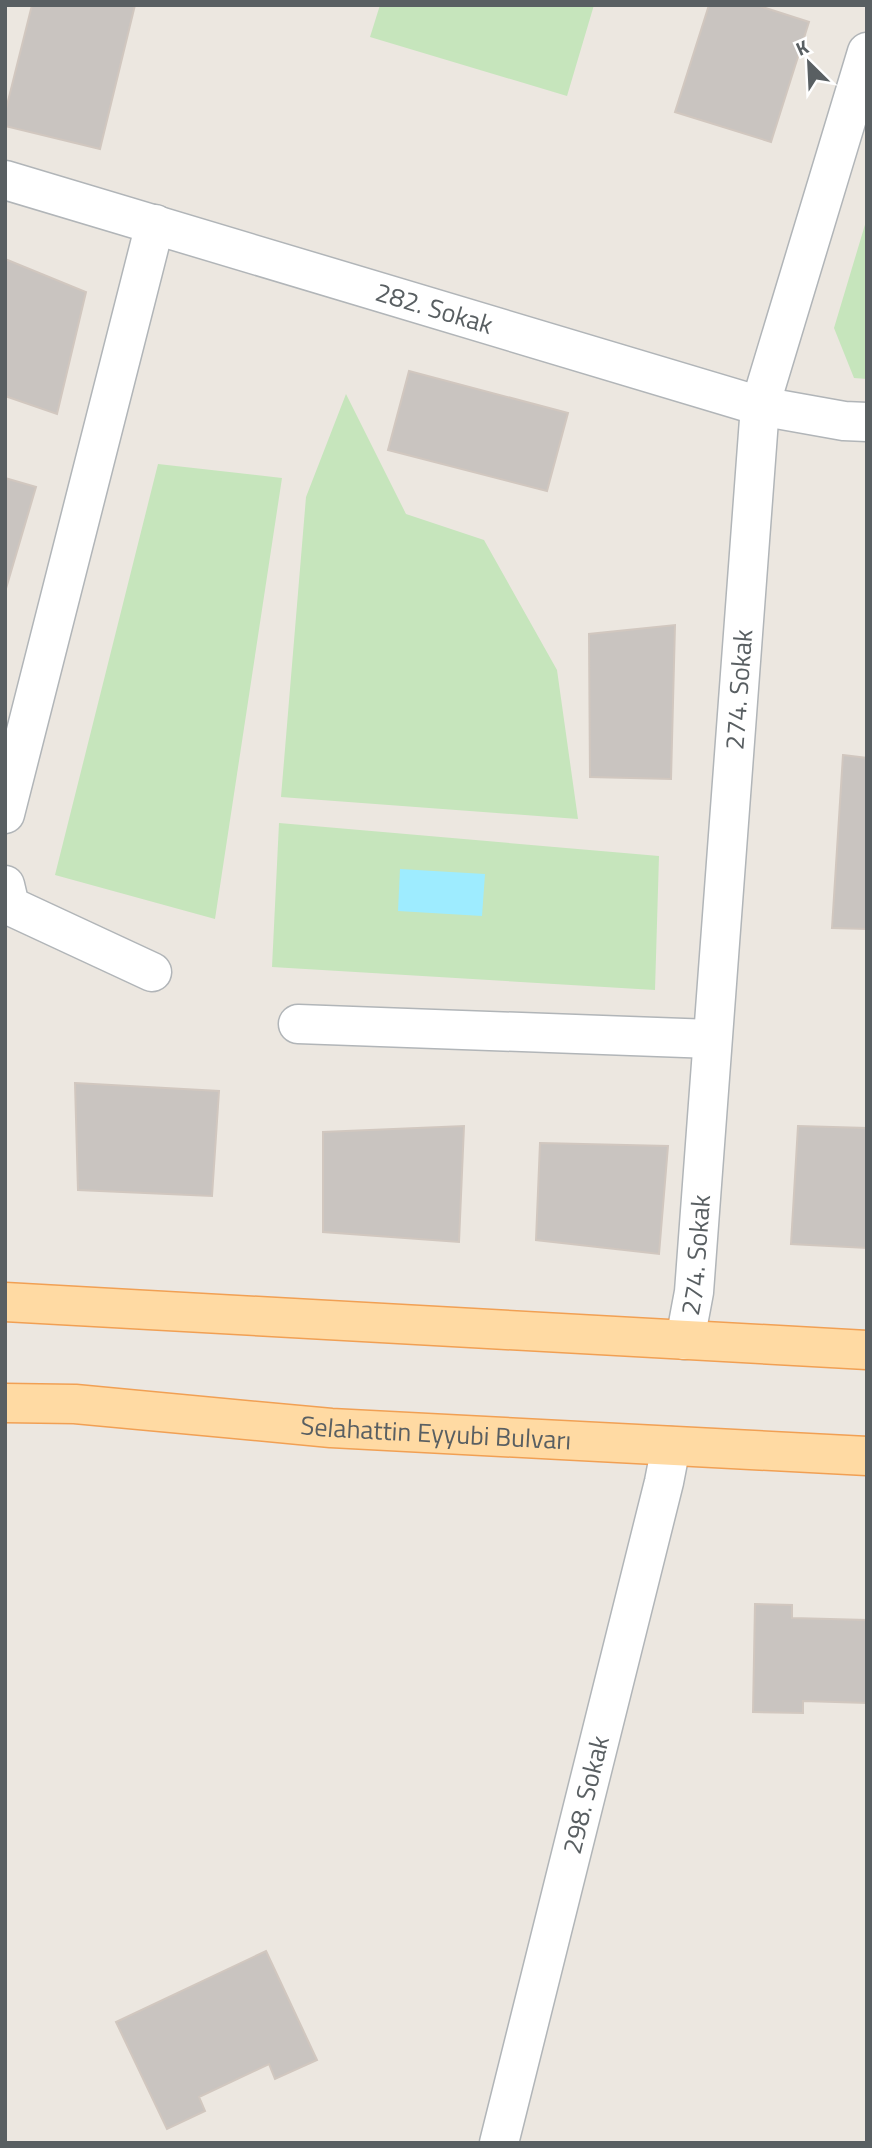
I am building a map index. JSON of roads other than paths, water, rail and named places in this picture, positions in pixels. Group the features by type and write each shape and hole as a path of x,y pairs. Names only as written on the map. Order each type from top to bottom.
{"main road":[{"path":"5,1302 867,1350"},
{"name":"Selahattin Eyyubi Bulvarı","path":"5,1403 75,1404 331,1428 867,1456"}],"street":[{"name":"274. Sokak","path":"685,1340 694,1292 760,405 867,52"},
{"name":"282. Sokak","path":"5,180 760,405 844,421 867,422"},
{"path":"5,814 155,224"},
{"path":"5,885 10,906 152,972"},
{"path":"298,1024 712,1039"},
{"name":"298. Sokak","path":"499,2143 671,1446"}],"water":[{"path":"400,869 485,874 482,916 398,911"}]}
